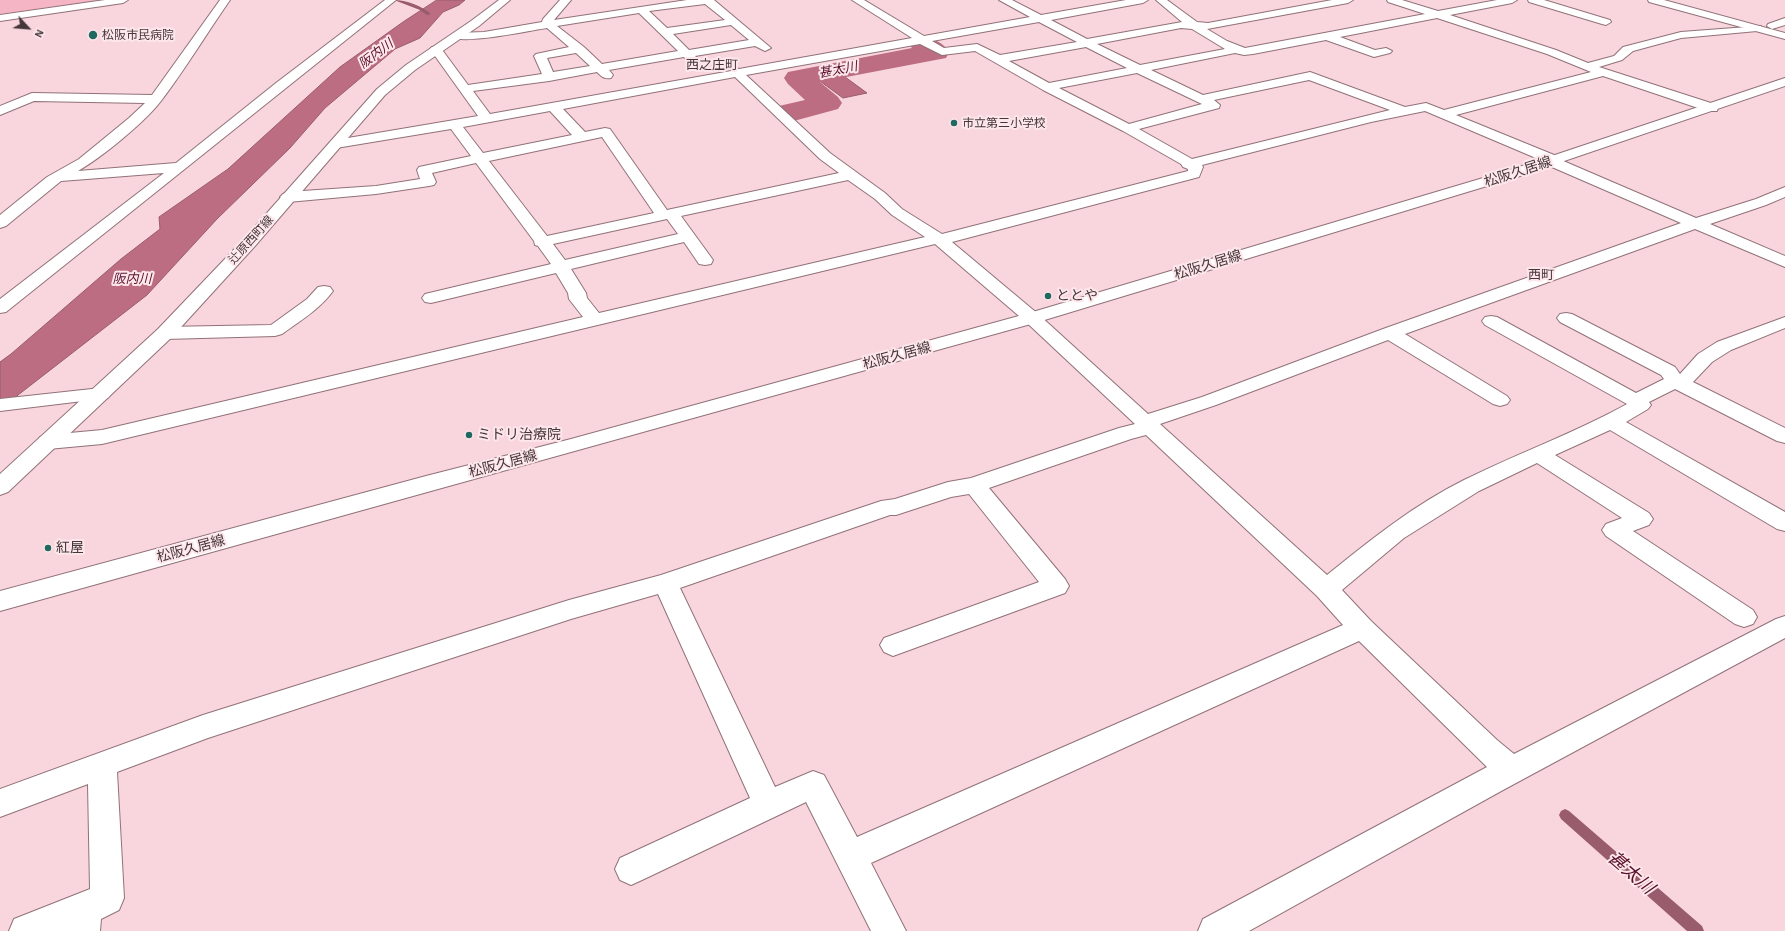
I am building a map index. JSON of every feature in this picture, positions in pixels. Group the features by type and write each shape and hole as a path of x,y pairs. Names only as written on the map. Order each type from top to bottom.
{"street":[{"path":"0,18 123,0"},
{"path":"0,223 52,180 84,162 134,121 156,99 225,0"},
{"name":"辻原西町線","path":"0,487 48,442 92,395 165,334 248,243 381,92 399,74 457,36 505,0"},
{"path":"566,0 547,21 600,68 622,93"},
{"path":"457,36 484,35 707,0 783,64"},
{"path":"860,1 880,0"},
{"path":"1004,0 1138,69 1214,105 1128,128"},
{"path":"336,144 1144,0"},
{"path":"1161,0 1194,25 1241,51 1253,51 1329,37 1512,0"},
{"path":"998,59 1181,25 1208,26 1348,0"},
{"path":"1392,0 1552,52 1604,72 1712,108"},
{"path":"1533,0 1606,22"},
{"path":"1653,0 1785,36"},
{"path":"1676,0 1785,30"},
{"path":"0,308 180,167 280,86 390,1"},
{"path":"48,442 102,437 938,239 1194,174 1196,167 1188,164 1128,128 1047,87 977,47 942,52 860,1"},
{"path":"642,10 709,77"},
{"path":"705,13 719,10"},
{"path":"653,20 668,18"},
{"path":"1772,26 1785,21"},
{"path":"664,32 732,22"},
{"path":"1588,66 1618,58 1627,51 1627,49 1682,35 1757,28"},
{"path":"1329,37 1374,54 1386,51"},
{"path":"464,89 757,42"},
{"path":"436,49 486,118"},
{"path":"549,76 540,56 580,49"},
{"path":"1047,87 1227,52 1235,49"},
{"path":"736,72 825,156 898,212 938,239 1032,318 1146,425 1326,589 1362,628 1487,749 1512,770"},
{"path":"1444,114 1604,72"},
{"path":"1203,99 1310,76 1403,111"},
{"name":"松阪久居線","path":"0,601 404,490 575,445 1032,318 1454,192 1712,108 1785,82"},
{"path":"0,98 32,97 156,99"},
{"path":"0,111 32,97"},
{"path":"553,106 582,137"},
{"path":"1188,164 1403,111 1426,107 1785,262"},
{"path":"454,124 480,157 541,242 561,266 577,293 578,299 595,320"},
{"path":"288,197 347,193 429,182 424,170 604,132 667,214 688,236 705,260"},
{"path":"59,177 67,178 180,167"},
{"path":"541,242 851,175"},
{"path":"0,803 211,724 569,610 665,583 889,507 896,507 948,490 974,485 1126,433 1390,333 1696,223 1761,202 1785,191"},
{"path":"431,298 688,236"},
{"path":"165,334 275,330 313,303 324,291"},
{"path":"1566,318 1668,371 1678,383 1785,436"},
{"path":"1326,589 1396,532 1471,486 1538,454 1611,422 1641,405 1491,321"},
{"path":"1636,401 1678,383 1705,358 1724,346 1785,322"},
{"path":"1390,333 1500,400"},
{"path":"0,404 92,395"},
{"path":"1611,422 1785,523"},
{"path":"1538,454 1641,519 1614,530 1744,617"},
{"path":"892,645 1056,586 974,485"},
{"path":"665,583 768,804"},
{"path":"1215,931 1512,770 1785,626"},
{"path":"850,856 1362,628"},
{"path":"26,931 92,912 102,765"},
{"path":"631,869 768,804 813,785 889,931"}],"shaded area":[{"path":"0,0 101,0 0,14"}],"water":[{"name":"阪内川","path":"437,0 465,0 459,5 443,12 420,38 395,49 325,108 290,148 217,219 147,295 0,409 0,362 121,259 160,229 159,217 228,169 340,67 403,22"},
{"path":"841,74 867,93 843,98 817,79"}],"waterway":[{"path":"396,0 421,9 429,14"},
{"name":"甚太川","path":"790,113 827,103 798,78 936,52 921,43"},
{"name":"甚太川","path":"1565,815 1697,931"}],"place":[{"name":"松阪市民病院","path":"93,35"},
{"name":"市立第三小学校","path":"954,123"},
{"name":"ととや","path":"1048,296"},
{"name":"ミドリ治療院","path":"469,435"},
{"name":"紅屋","path":"48,548"}],"district":[{"name":"西之庄町","path":"712,65"},
{"name":"西町","path":"1541,275"}]}
